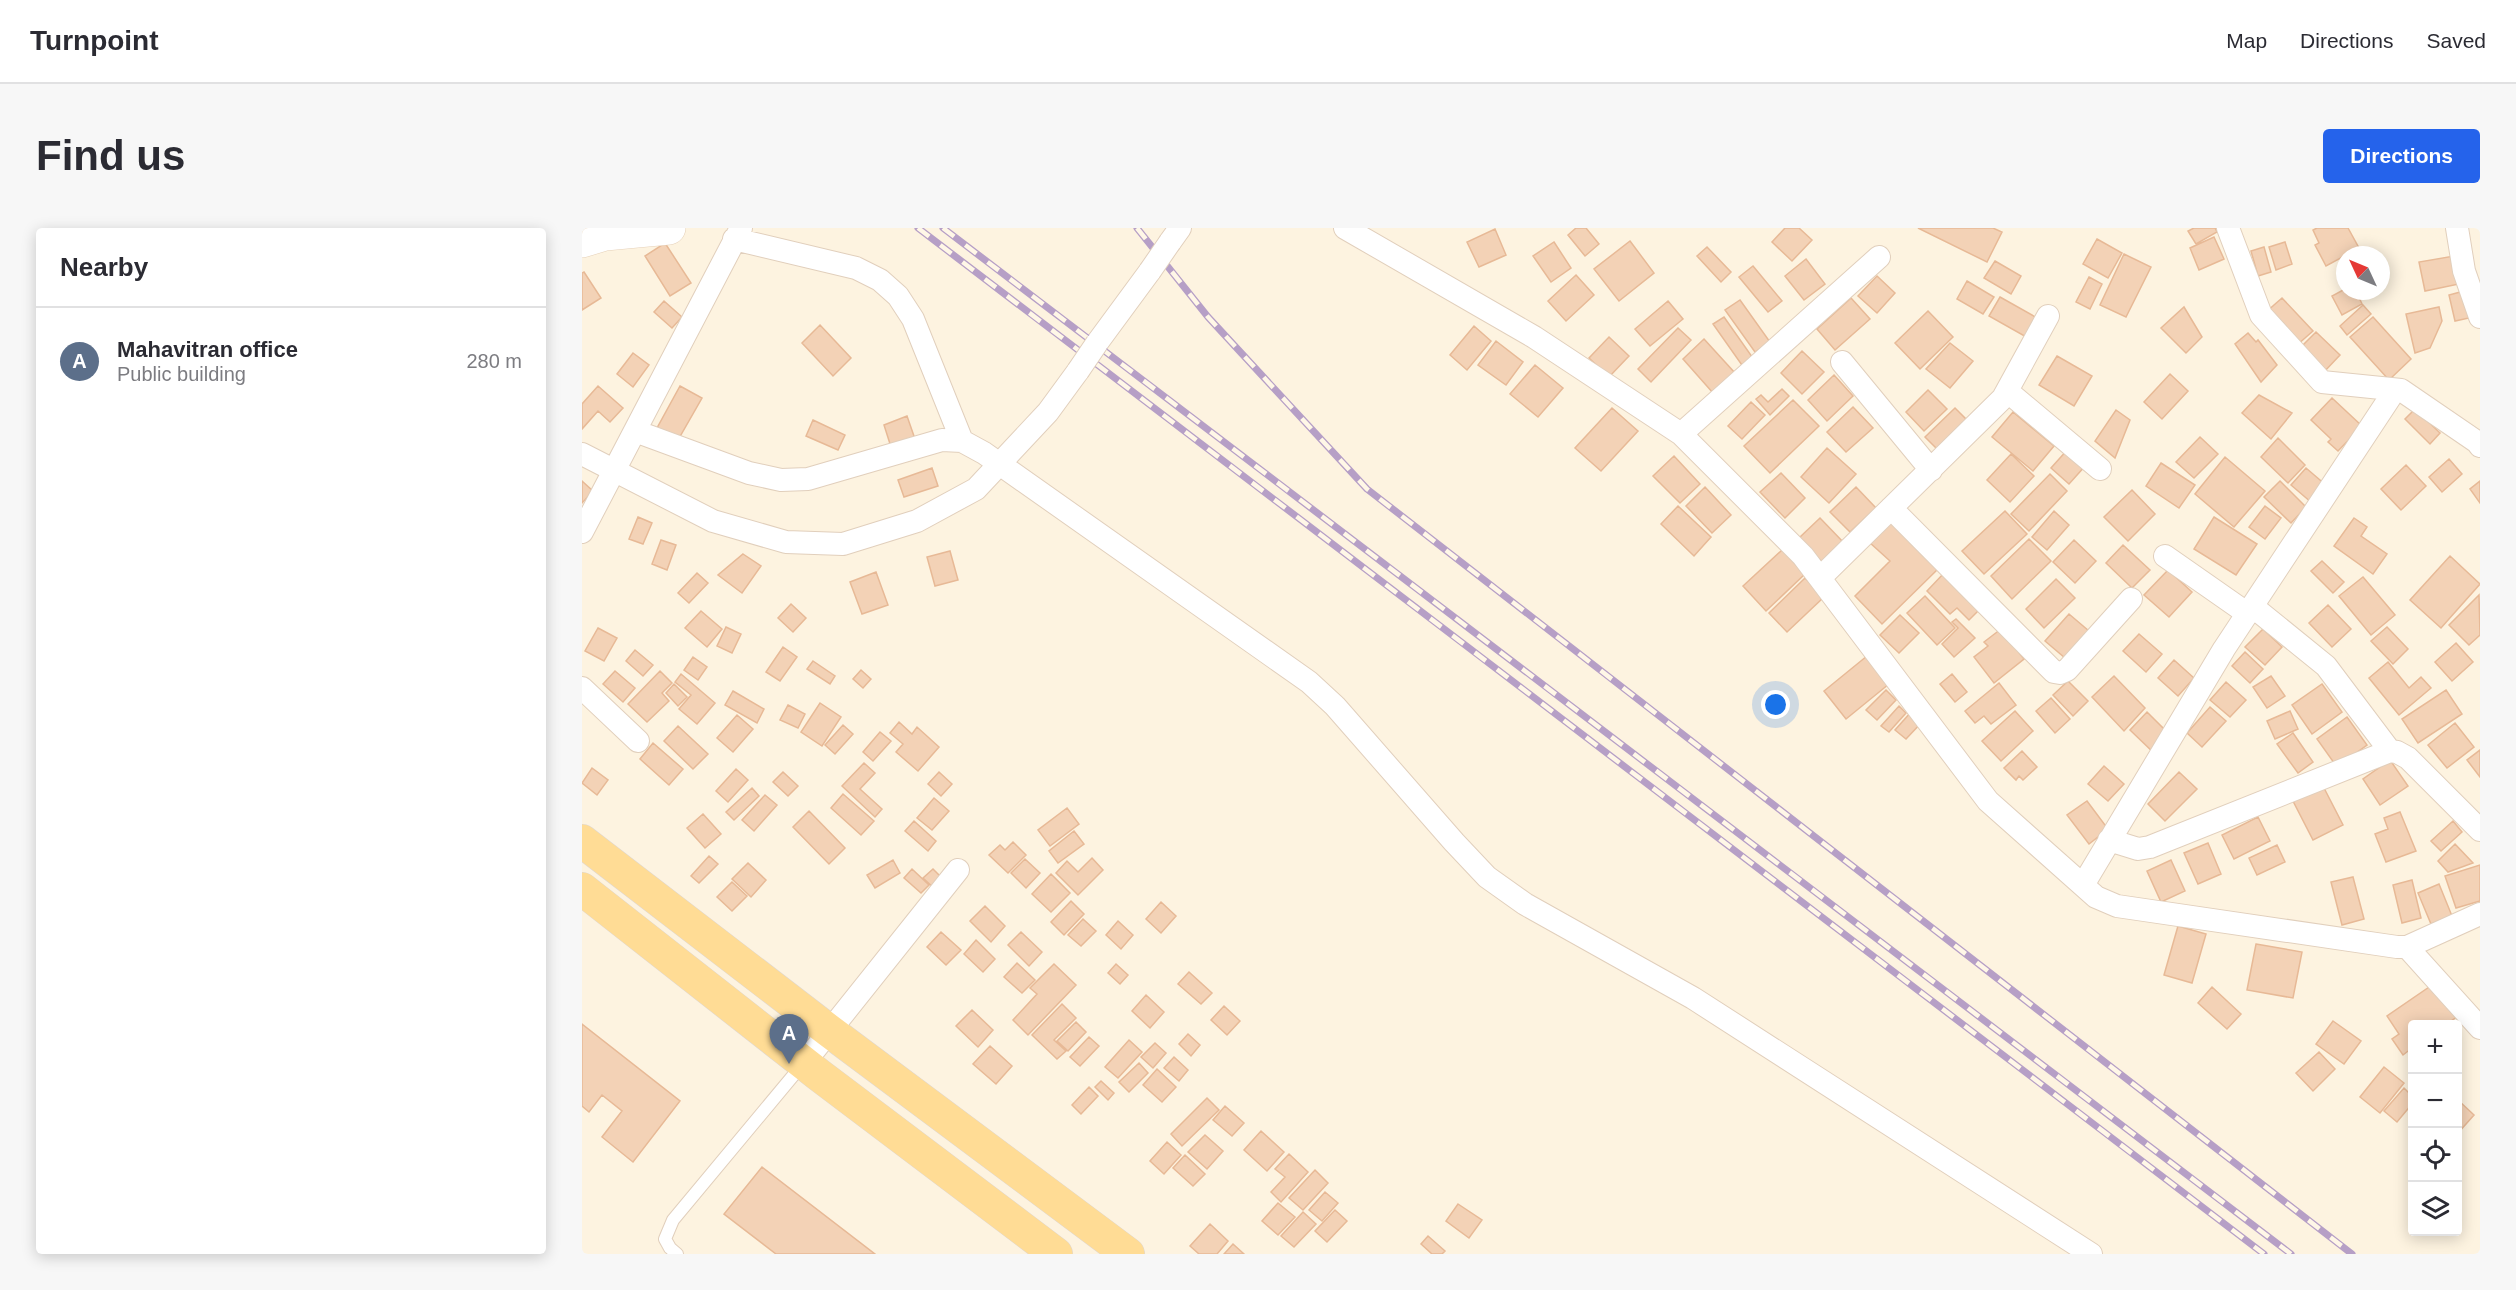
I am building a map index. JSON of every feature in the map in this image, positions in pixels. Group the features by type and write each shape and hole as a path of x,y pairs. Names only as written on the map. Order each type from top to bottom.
{"main road":[{"path":"596,234 669,228"},
{"path":"582,841 828,1030 1128,1254"},
{"path":"582,889 804,1063 1056,1254"}],"street":[{"path":"1345,228 1534,337 1681,434 1803,556 1988,801 2096,897 2117,906 2407,947 2480,914"},
{"path":"2228,228 2261,315 2322,382 2401,390 2475,434"},
{"path":"2457,228 2462,262 2480,317"},
{"path":"582,532 606,466 635,431 738,234 856,268 880,280 898,296 913,319 962,441"},
{"path":"606,466 713,521 786,542 843,544 917,521 976,489 1048,412 1175,235"},
{"path":"1681,434 1879,257"},
{"path":"1820,578 1931,470 2007,391 2048,315"},
{"path":"1842,362 1931,470"},
{"path":"2083,885 2224,649 2396,390"},
{"path":"2007,391 2100,469"},
{"path":"635,431 749,473 781,480 808,478 942,440 962,441 1000,464 1310,682 1335,706 1487,877 1525,904 1693,998 2091,1254"},
{"path":"1891,508 2054,672 2060,673 2067,670 2131,599"},
{"path":"2165,556 2250,610 2326,666 2390,751"},
{"path":"582,688 638,741"},
{"path":"2109,840 2138,849 2150,847 2390,751 2403,754 2480,830"},
{"path":"804,1063 828,1030 958,870"},
{"path":"2407,947 2480,1028"}],"lane":[{"path":"677,1254 665,1239 673,1220 804,1063"}],"building":[{"path":"1576,228 1586,228 1599,244 1585,256 1568,235"},
{"path":"1785,228 1799,228 1812,240 1792,261 1772,242"},
{"path":"1918,228 1993,228 2002,232 1987,262"},
{"path":"2194,228 2215,228 2217,232 2196,244 2188,231"},
{"path":"2348,228 2358,246 2336,246 2336,261 2326,266 2315,245 2319,243 2313,230"},
{"path":"1495,229 1506,255 1479,267 1467,242"},
{"path":"2214,237 2224,259 2199,270 2190,248"},
{"path":"2097,239 2122,253 2108,278 2083,264"},
{"path":"1630,241 1654,273 1619,301 1594,269"},
{"path":"1554,242 1571,268 1551,282 1533,256"},
{"path":"2285,242 2292,264 2276,270 2269,247"},
{"path":"665,243 691,283 670,296 645,256"},
{"path":"1707,247 1731,272 1721,282 1697,256"},
{"path":"2264,247 2271,272 2258,276 2251,251"},
{"path":"2124,254 2151,267 2126,317 2100,305"},
{"path":"2454,256 2459,284 2425,291 2419,262"},
{"path":"1806,259 1825,284 1804,300 1785,276"},
{"path":"1995,261 2021,276 2011,294 1984,278"},
{"path":"1753,266 1782,301 1768,312 1739,277"},
{"path":"584,272 601,298 582,310 582,273"},
{"path":"1576,275 1594,295 1566,321 1548,301"},
{"path":"1877,276 1895,293 1877,313 1858,296"},
{"path":"2089,277 2102,284 2090,309 2076,302"},
{"path":"1967,281 1994,297 1983,314 1957,299"},
{"path":"2464,291 2469,318 2455,321 2449,295"},
{"path":"2336,294 2336,300 2360,300 2362,304 2342,315 2332,296"},
{"path":"2000,297 2039,319 2028,338 1989,316"},
{"path":"1851,298 1870,319 1835,350 1817,329"},
{"path":"2282,298 2313,331 2297,345 2266,312"},
{"path":"1740,300 1770,342 1755,352 1725,310"},
{"path":"664,301 682,317 672,328 654,312"},
{"path":"1668,301 1683,319 1650,346 1635,329"},
{"path":"2363,305 2371,314 2347,335 2340,326"},
{"path":"2184,307 2202,337 2186,353 2161,328"},
{"path":"2439,307 2442,321 2430,348 2415,353 2406,314"},
{"path":"1928,311 1953,337 1920,369 1895,343"},
{"path":"1724,317 1755,361 1744,368 1713,324"},
{"path":"2373,317 2411,359 2389,380 2350,337"},
{"path":"820,325 851,358 833,376 802,343"},
{"path":"1474,326 1491,341 1467,370 1450,355"},
{"path":"1678,328 1691,340 1651,382 1638,369"},
{"path":"2316,332 2340,355 2324,372 2300,348"},
{"path":"2248,333 2256,342 2258,340 2277,365 2261,382 2235,344"},
{"path":"1609,337 1629,356 1609,377 1589,358"},
{"path":"1704,339 1735,373 1713,393 1683,359"},
{"path":"1496,341 1523,362 1506,385 1478,365"},
{"path":"1950,343 1973,361 1950,388 1926,369"},
{"path":"1802,351 1824,372 1802,394 1781,373"},
{"path":"633,353 649,365 633,387 617,374"},
{"path":"2057,356 2092,376 2074,406 2039,385"},
{"path":"1535,365 1563,388 1538,417 1510,394"},
{"path":"2170,374 2188,391 2162,419 2144,402"},
{"path":"1834,375 1853,396 1827,421 1808,400"},
{"path":"598,386 623,408 610,422 598,411 582,429 582,404"},
{"path":"680,386 702,398 678,440 657,428"},
{"path":"1782,389 1789,396 1770,415 1756,399 1761,395 1768,402"},
{"path":"1928,390 1947,409 1924,431 1906,412"},
{"path":"2259,395 2292,413 2271,439 2242,413"},
{"path":"2332,398 2362,426 2338,451 2328,442 2331,439 2311,420"},
{"path":"1793,400 1819,426 1770,473 1744,446"},
{"path":"1751,402 1765,415 1742,439 1728,426"},
{"path":"1853,407 1873,428 1846,452 1827,432"},
{"path":"1612,408 1638,431 1601,471 1575,448"},
{"path":"1955,408 1970,423 1940,452 1925,437"},
{"path":"2415,409 2440,433 2430,444 2405,419"},
{"path":"2116,410 2130,420 2115,458 2095,441"},
{"path":"2013,412 2054,446 2033,471 1992,437"},
{"path":"907,416 915,439 891,447 884,425"},
{"path":"813,420 845,435 838,450 806,436"},
{"path":"2200,437 2218,454 2194,478 2176,462"},
{"path":"2278,438 2305,465 2288,483 2261,457"},
{"path":"1827,448 1856,474 1829,503 1801,477"},
{"path":"2068,449 2086,465 2069,484 2051,468"},
{"path":"2011,454 2034,476 2010,502 1987,480"},
{"path":"1674,456 1700,484 1680,503 1653,476"},
{"path":"2225,457 2265,491 2234,527 2195,494"},
{"path":"2449,459 2462,474 2442,492 2429,477"},
{"path":"2161,463 2195,485 2179,508 2146,486"},
{"path":"2406,465 2426,486 2401,510 2381,489"},
{"path":"932,468 938,486 904,497 898,480"},
{"path":"2306,468 2327,486 2312,503 2291,485"},
{"path":"1781,473 1805,498 1785,518 1760,492"},
{"path":"2050,474 2067,491 2029,531 2011,514"},
{"path":"582,481 593,491 582,503"},
{"path":"2280,481 2306,507 2291,523 2264,497"},
{"path":"2480,481 2480,503 2470,489"},
{"path":"1705,487 1731,515 1712,533 1686,506"},
{"path":"1856,487 1876,508 1850,532 1830,512"},
{"path":"2132,490 2155,514 2128,541 2104,517"},
{"path":"1678,506 1711,537 1694,556 1661,524"},
{"path":"2265,506 2281,518 2265,539 2249,527"},
{"path":"2005,511 2027,534 1984,574 1962,551"},
{"path":"2054,511 2069,525 2047,550 2032,537"},
{"path":"638,517 652,523 643,544 629,539"},
{"path":"2214,517 2257,544 2236,575 2194,549"},
{"path":"1820,518 1845,544 1824,564 1799,538"},
{"path":"2354,518 2367,527 2361,536 2387,554 2373,574 2334,546"},
{"path":"1890,519 1941,566 1882,624 1855,596 1890,561 1869,542"},
{"path":"2029,539 2051,561 2012,599 1991,576"},
{"path":"661,540 676,545 667,570 652,564"},
{"path":"2074,540 2096,561 2075,583 2053,562"},
{"path":"2123,545 2150,570 2132,588 2106,563"},
{"path":"1782,550 1805,574 1766,611 1743,586"},
{"path":"950,551 958,580 935,586 927,557"},
{"path":"743,554 761,566 742,593 718,575"},
{"path":"2450,556 2480,584 2441,628 2410,600"},
{"path":"2322,561 2344,582 2333,593 2311,571"},
{"path":"2168,570 2192,592 2169,617 2144,595"},
{"path":"876,572 888,605 862,614 850,582"},
{"path":"697,573 708,583 689,603 678,593"},
{"path":"1944,573 1980,609 1969,620 1957,608 1950,614 1927,591"},
{"path":"2363,577 2395,615 2371,635 2339,596"},
{"path":"1805,578 1824,597 1787,632 1769,613"},
{"path":"2056,579 2075,598 2044,628 2026,609"},
{"path":"2479,595 2480,635 2469,645 2449,625"},
{"path":"1925,596 1955,628 1937,645 1907,613"},
{"path":"791,604 806,618 793,632 778,618"},
{"path":"2328,605 2351,629 2332,647 2309,623"},
{"path":"701,611 722,629 707,647 685,628"},
{"path":"2069,614 2089,631 2065,658 2045,641"},
{"path":"1900,615 1919,633 1899,653 1880,635"},
{"path":"1956,619 1975,638 1954,657 1942,644 1958,628 1952,622"},
{"path":"726,627 741,634 732,653 717,646"},
{"path":"2387,627 2408,649 2393,664 2371,641"},
{"path":"598,628 617,638 604,661 585,651"},
{"path":"2001,629 2024,659 1994,683 1974,657 1988,646 1984,642"},
{"path":"2263,629 2282,647 2265,665 2245,647"},
{"path":"2139,634 2162,654 2146,672 2123,651"},
{"path":"2456,643 2473,662 2452,681 2435,662"},
{"path":"783,647 797,657 780,681 766,672"},
{"path":"635,650 653,665 643,676 626,661"},
{"path":"2245,652 2263,669 2250,683 2232,666"},
{"path":"1867,656 1889,684 1846,719 1824,691"},
{"path":"693,657 707,667 698,680 684,670"},
{"path":"2174,660 2194,678 2178,696 2158,678"},
{"path":"813,661 835,676 830,684 807,669"},
{"path":"2388,662 2409,688 2421,677 2431,688 2399,715 2369,678"},
{"path":"861,670 871,679 863,688 853,679"},
{"path":"615,671 635,688 623,702 603,684"},
{"path":"660,671 672,683 662,693 669,701 647,722 628,704"},
{"path":"681,674 715,703 697,724 679,709 691,695 675,682"},
{"path":"1952,674 1967,692 1955,702 1940,684"},
{"path":"2114,676 2145,708 2124,731 2092,697"},
{"path":"2271,676 2285,696 2267,708 2253,687"},
{"path":"2068,681 2088,701 2073,716 2053,695"},
{"path":"2226,682 2246,700 2230,717 2210,700"},
{"path":"1999,683 2016,705 1991,724 1984,716 1975,723 1965,711"},
{"path":"674,684 687,697 678,706 666,693"},
{"path":"2322,684 2342,712 2312,734 2292,705"},
{"path":"1886,690 1896,700 1877,720 1866,710"},
{"path":"2446,690 2462,714 2418,743 2402,719"},
{"path":"733,691 764,709 757,723 725,705"},
{"path":"2051,698 2070,719 2055,733 2036,711"},
{"path":"820,703 841,717 822,746 801,732"},
{"path":"788,705 805,714 798,728 780,720"},
{"path":"1899,706 1906,713 1889,732 1881,726"},
{"path":"2210,707 2226,721 2202,747 2187,733"},
{"path":"2015,711 2033,731 2001,761 1982,741"},
{"path":"2290,711 2298,729 2275,739 2267,721"},
{"path":"1911,712 1922,722 1906,739 1895,730"},
{"path":"2147,712 2167,732 2155,754 2130,730"},
{"path":"737,715 753,729 733,752 717,738"},
{"path":"2347,717 2367,745 2337,767 2317,739"},
{"path":"899,722 912,734 917,727 939,747 918,771 896,752 903,744 890,733"},
{"path":"2455,723 2474,747 2447,768 2428,745"},
{"path":"843,725 853,734 835,754 825,745"},
{"path":"678,726 708,754 693,769 664,741"},
{"path":"880,732 891,741 873,761 863,752"},
{"path":"2293,733 2313,762 2298,773 2277,744"},
{"path":"653,743 683,769 669,785 640,759"},
{"path":"2480,750 2480,777 2467,760"},
{"path":"2022,751 2037,767 2023,780 2019,776 2016,780 2004,768"},
{"path":"2390,760 2408,786 2380,805 2363,779"},
{"path":"864,763 875,773 860,789 882,809 875,817 842,786"},
{"path":"2104,766 2124,784 2108,801 2088,784"},
{"path":"592,768 608,780 597,795 582,783"},
{"path":"736,769 748,780 728,802 716,791"},
{"path":"783,772 798,786 788,796 773,782"},
{"path":"939,772 952,784 941,796 928,784"},
{"path":"2179,772 2197,789 2165,821 2148,804"},
{"path":"2323,786 2343,825 2313,840 2293,801"},
{"path":"752,788 759,796 734,820 726,812"},
{"path":"843,794 874,821 861,835 831,808"},
{"path":"765,795 777,805 754,831 742,820"},
{"path":"934,798 949,811 932,830 917,818"},
{"path":"2087,801 2108,829 2089,844 2067,815"},
{"path":"1067,808 1079,824 1050,846 1038,830"},
{"path":"809,811 845,848 829,864 793,827"},
{"path":"2400,812 2416,851 2386,862 2375,834 2388,829 2384,818"},
{"path":"703,814 721,834 705,848 687,828"},
{"path":"2258,817 2270,841 2234,859 2222,835"},
{"path":"914,821 936,841 928,851 905,831"},
{"path":"2453,821 2462,832 2441,851 2431,841"},
{"path":"1074,831 1084,844 1058,863 1049,851"},
{"path":"1013,842 1026,855 1008,873 989,855 1000,845 1005,850"},
{"path":"2208,843 2221,874 2198,884 2184,853"},
{"path":"2455,844 2473,863 2448,872 2438,861"},
{"path":"2277,845 2285,862 2257,875 2249,858"},
{"path":"709,856 718,864 699,883 691,876"},
{"path":"1092,858 1103,870 1078,895 1056,873 1067,861 1078,872"},
{"path":"1025,859 1040,873 1026,888 1011,873"},
{"path":"893,860 900,873 875,888 867,875"},
{"path":"2171,860 2185,891 2161,902 2147,871"},
{"path":"748,863 766,880 751,897 732,879"},
{"path":"2480,865 2480,901 2456,908 2445,876"},
{"path":"912,869 929,885 921,893 904,878"},
{"path":"933,869 945,881 936,890 923,878"},
{"path":"1051,874 1070,893 1051,912 1032,894"},
{"path":"2353,877 2364,919 2342,925 2331,882"},
{"path":"2412,880 2421,918 2402,923 2393,885"},
{"path":"732,882 747,896 732,911 717,897"},
{"path":"2439,884 2452,916 2431,924 2418,893"},
{"path":"1071,901 1084,914 1064,935 1051,922"},
{"path":"1161,902 1176,916 1161,933 1146,919"},
{"path":"985,906 1005,926 991,942 970,921"},
{"path":"1083,919 1096,931 1081,946 1068,935"},
{"path":"1118,921 1133,935 1121,949 1106,935"},
{"path":"2178,926 2206,934 2192,983 2164,975"},
{"path":"941,932 961,950 946,965 927,947"},
{"path":"1021,932 1042,952 1029,966 1008,945"},
{"path":"976,940 995,959 983,972 964,954"},
{"path":"2256,944 2302,952 2293,998 2247,990"},
{"path":"1017,963 1035,980 1022,993 1004,977"},
{"path":"1054,964 1076,985 1028,1035 1013,1020 1037,994 1030,988"},
{"path":"1116,964 1128,975 1120,984 1108,973"},
{"path":"1189,972 1212,993 1201,1004 1178,984"},
{"path":"2435,983 2458,1016 2452,1020 2408,1020 2408,1051 2403,1055 2392,1039 2399,1034 2387,1016"},
{"path":"2212,987 2241,1014 2227,1029 2198,1003"},
{"path":"1146,995 1164,1012 1150,1028 1132,1011"},
{"path":"1062,1004 1076,1018 1054,1040 1066,1051 1057,1059 1032,1035"},
{"path":"1224,1006 1240,1021 1227,1035 1211,1020"},
{"path":"972,1010 993,1030 978,1047 956,1026"},
{"path":"2333,1021 2361,1041 2344,1064 2316,1044"},
{"path":"1076,1022 1086,1032 1068,1051 1057,1041"},
{"path":"582,1024 680,1101 633,1162 602,1137 622,1111 602,1095 589,1112 582,1106"},
{"path":"1188,1034 1200,1045 1191,1056 1179,1044"},
{"path":"1089,1037 1099,1046 1080,1066 1070,1057"},
{"path":"1129,1040 1142,1052 1118,1078 1105,1067"},
{"path":"1155,1043 1166,1053 1153,1068 1141,1057"},
{"path":"990,1046 1012,1066 996,1084 973,1064"},
{"path":"2319,1052 2335,1069 2313,1091 2296,1073"},
{"path":"1174,1057 1188,1070 1179,1081 1164,1068"},
{"path":"1139,1063 1148,1073 1129,1092 1119,1082"},
{"path":"2384,1067 2404,1083 2380,1113 2360,1097"},
{"path":"1157,1069 1176,1087 1162,1102 1143,1085"},
{"path":"1101,1081 1114,1093 1108,1100 1095,1087"},
{"path":"1089,1087 1098,1096 1081,1114 1072,1105"},
{"path":"2404,1088 2408,1092 2408,1109 2397,1122 2384,1111"},
{"path":"1207,1098 1219,1110 1182,1146 1171,1134"},
{"path":"2462,1104 2474,1115 2462,1128"},
{"path":"1225,1106 1244,1123 1232,1136 1213,1120"},
{"path":"1261,1131 1284,1152 1267,1171 1244,1150"},
{"path":"1205,1135 1223,1151 1207,1169 1188,1152"},
{"path":"1167,1142 1181,1155 1164,1174 1150,1161"},
{"path":"1289,1154 1308,1172 1281,1202 1271,1192 1285,1177 1275,1169"},
{"path":"1185,1155 1205,1174 1193,1186 1173,1168"},
{"path":"762,1167 875,1254 776,1254 724,1214"},
{"path":"1315,1170 1328,1183 1303,1210 1289,1198"},
{"path":"1325,1192 1338,1203 1322,1221 1309,1210"},
{"path":"1278,1203 1295,1217 1278,1235 1262,1221"},
{"path":"1458,1204 1482,1220 1469,1238 1446,1221"},
{"path":"1335,1210 1347,1221 1327,1242 1315,1231"},
{"path":"1303,1212 1316,1224 1294,1247 1281,1236"},
{"path":"1210,1224 1228,1241 1217,1254 1199,1254 1190,1246"},
{"path":"1428,1236 1445,1251 1442,1254 1432,1254 1421,1244"},
{"path":"1233,1244 1244,1254 1224,1254"}],"railway":[{"path":"918,228 2264,1254"},
{"path":"943,228 2291,1254"},
{"path":"1137,228 1208,317 1367,489 2352,1254"}],"place":[{"name":"Mahavitran office","path":"789,1064"}]}
